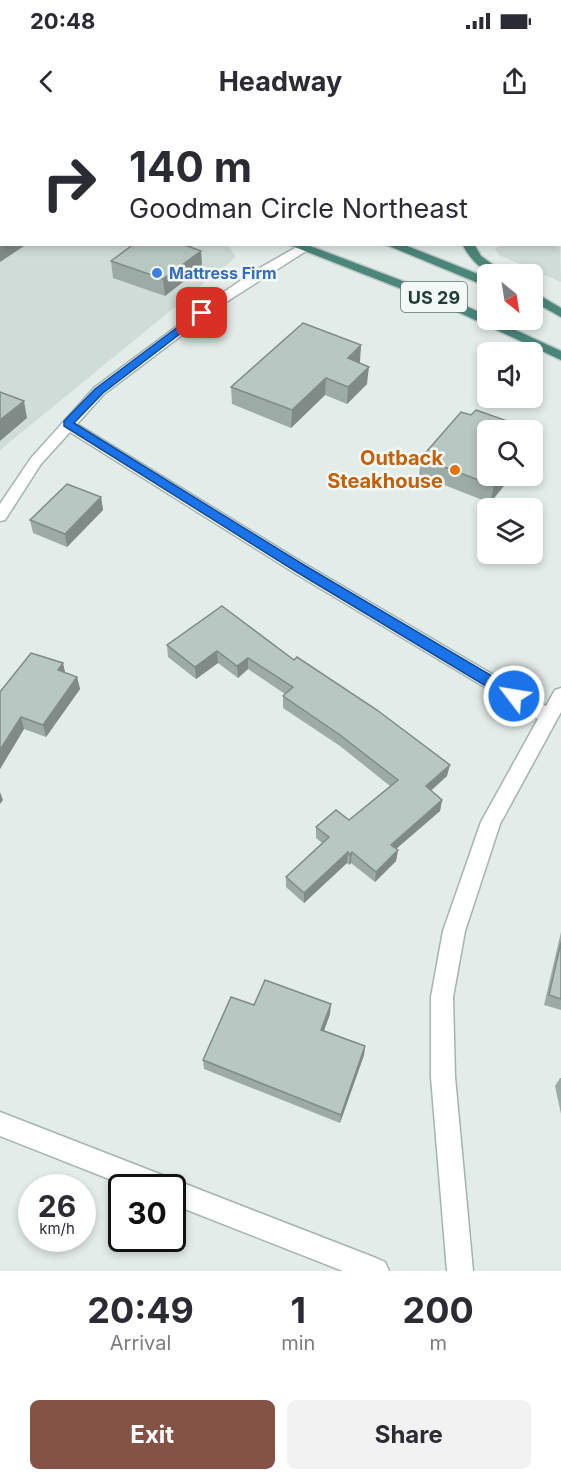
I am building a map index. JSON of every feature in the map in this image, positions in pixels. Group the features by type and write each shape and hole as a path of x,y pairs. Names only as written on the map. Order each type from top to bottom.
{"highway":[{"name":"US 29","path":"302,246 448,303 561,356"},
{"name":"US 29","path":"395,246 477,279"},
{"path":"469,246 476,258 485,264"},
{"path":"543,302 561,314"},
{"path":"543,307 561,314"}],"street":[{"path":"0,516 36,461 99,391 219,301 302,246"},
{"path":"67,424 299,568 549,717"},
{"path":"460,1271 443,1077 442,997 454,930 491,822 561,695"},
{"path":"0,1124 128,1174"},
{"path":"186,1196 376,1271"}],"shaded area":[{"path":"0,246 229,246 236,257 0,450"},
{"path":"499,246 560,246 561,282 543,274 543,264 520,264 499,255 495,249"}],"building":[{"path":"131,246 187,246 201,251 163,279 111,261"},
{"path":"303,323 361,345 348,358 369,367 348,387 326,378 292,410 231,387"},
{"path":"0,392 24,401 0,420"},
{"path":"476,410 504,420 477,420 477,479 421,458 461,412 471,415"},
{"path":"67,484 101,497 65,534 30,520"},
{"path":"222,606 294,660 297,657 377,710 450,765 426,786 442,800 391,845 398,850 376,872 352,852 350,855 348,852 304,893 286,877 329,837 316,827 336,810 349,820 398,780 340,735 283,696 293,687 248,658 237,666 217,651 195,667 167,645"},
{"path":"31,653 63,663 58,670 77,677 43,725 21,717 0,750 0,692"},
{"path":"561,942 561,999 549,995"},
{"path":"265,980 331,1004 321,1030 365,1046 341,1115 203,1060 231,997 254,1005"}],"place":[{"name":"Mattress Firm","path":"157,273"},
{"name":"Outback Steakhouse","path":"455,470"}],"route":[{"path":"202,313 99,391 67,424 299,568 514,696"}]}
